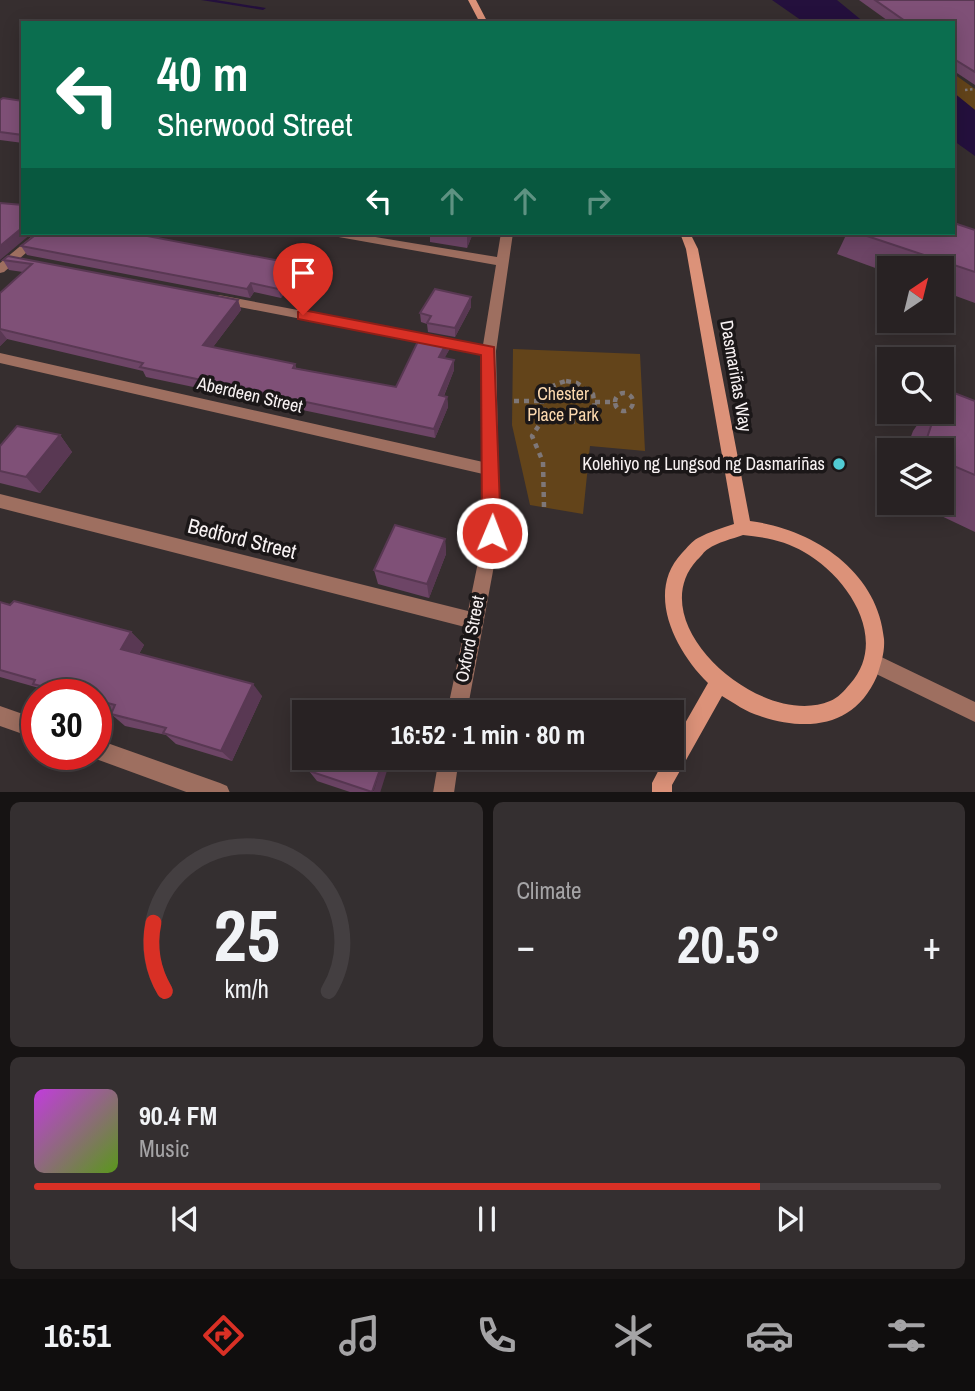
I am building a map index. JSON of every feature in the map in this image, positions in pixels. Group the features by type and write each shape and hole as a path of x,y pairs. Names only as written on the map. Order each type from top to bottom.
{"street":[{"path":"472,0 483,21"},
{"path":"0,270 41,235"},
{"path":"345,235 503,262"},
{"name":"Oxford Street","path":"459,700 492,533 489,351 507,235"},
{"name":"Dasmariñas Way","path":"686,235 692,249 743,528"},
{"path":"12,259 25,262"},
{"path":"202,296 489,351"},
{"name":"Aberdeen Street","path":"0,358 492,470"},
{"name":"Bedford Street","path":"0,501 473,621"},
{"path":"743,528 767,530 792,537 816,550 838,567 856,589 869,613 876,638 874,663 863,688 843,706 814,715 782,714 749,704 718,684 696,660 681,634 674,607 674,582 683,560 698,544 718,533 743,528"},
{"path":"874,663 975,712"},
{"path":"662,792 662,783 718,684"},
{"path":"0,716 21,723"},
{"path":"112,756 217,792"},
{"path":"443,792 447,770"}],"path":[{"path":"965,90 975,89"},
{"path":"566,381 586,388 596,402 595,409 583,420 563,422 547,413 541,401 548,387 566,381"},
{"path":"596,402 612,402 621,410 633,408 635,402 626,394 619,394 612,402"},
{"path":"509,401 541,401"},
{"path":"544,507 543,462 532,436 547,413"}],"green space":[{"path":"955,75 975,89 975,110 955,94"},
{"name":"Chester Place Park","path":"513,349 640,354 645,451 590,446 583,514 530,505 512,425"}],"shaded area":[{"path":"772,0 837,0 863,21 802,21"},
{"path":"955,94 975,110 975,156 955,142"}],"building":[{"path":"875,0 975,0 975,72 955,60 955,21 905,21"},
{"path":"0,100 21,101 21,135 0,132"},
{"path":"0,203 21,205 21,229 0,246"},
{"path":"955,223 975,230 975,272 954,265 954,256 927,256 864,235 955,235"},
{"path":"35,235 148,235 296,264 278,289 251,283 247,289 21,246"},
{"path":"8,256 238,300 203,345 295,364 293,368 396,387 421,335 448,340 439,357 454,360 439,395 447,397 434,429 140,367 143,363 0,329 0,293 32,264 3,260"},
{"path":"435,289 471,297 455,328 427,323 431,316 420,313"},
{"path":"954,393 975,401 975,475 954,466 954,438 927,438 932,424 954,424"},
{"path":"17,426 60,435 26,477 0,471 0,446"},
{"path":"395,525 445,539 427,584 374,570"},
{"path":"14,601 131,632 121,649 253,684 221,751 163,733 166,728 112,714 115,705 112,704 112,679 32,679 0,670 0,602 10,605"},
{"path":"309,770 380,770 372,792"}],"waterway":[{"path":"204,0 263,8"}],"place":[{"name":"Kolehiyo ng Lungsod ng Dasmariñas","path":"839,464"}],"route":[{"path":"303,315 489,351 492,533"}]}
